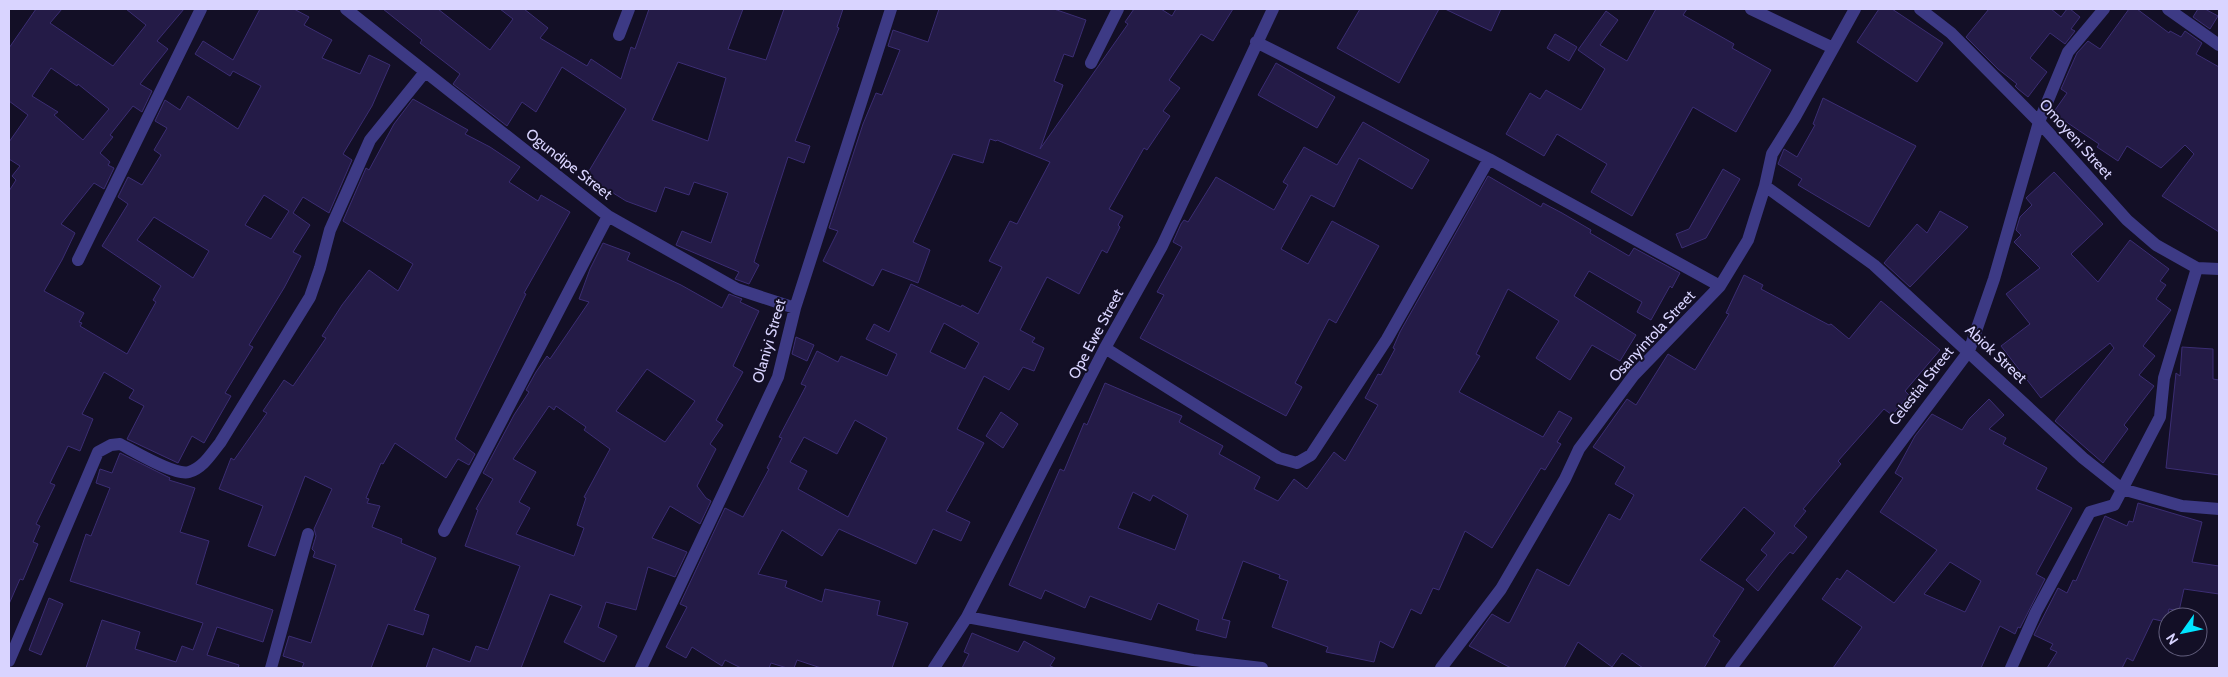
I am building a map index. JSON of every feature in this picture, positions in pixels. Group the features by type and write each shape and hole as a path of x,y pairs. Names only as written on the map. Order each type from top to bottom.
{"street":[{"path":"78,260 201,9"},
{"name":"Ogundipe Street","path":"346,9 608,216 737,289 795,308"},
{"path":"619,35 629,9"},
{"name":"Olaniyi Street","path":"643,668 778,377 795,308 890,9"},
{"path":"1091,63 1118,9"},
{"name":"Ope Ewe Street","path":"934,668 967,617 1105,348 1162,246 1273,9"},
{"path":"1751,9 1833,48"},
{"name":"Osanyintola Street","path":"1440,668 1501,589 1565,479 1579,449 1634,375 1720,286 1748,240 1765,186 1772,154 1795,117 1854,9"},
{"name":"Omoyeni Street","path":"1920,9 1951,33 2039,122 2127,220 2156,245 2197,268 2219,269"},
{"name":"Celestial Street","path":"1731,668 1969,350 1994,279 2039,122 2068,52 2104,9"},
{"path":"2168,9 2219,45"},
{"path":"1256,42 1489,159 1720,286"},
{"path":"9,661 98,452 110,444 120,444 177,472 188,473 206,461 220,443 310,296 330,230 370,140 425,72"},
{"path":"1105,348 1279,458 1297,463 1311,455 1387,339 1489,159"},
{"name":"Abiok Street","path":"1765,186 1874,265 1969,350 2083,458 2122,488 2182,506 2219,509"},
{"path":"444,530 608,216"},
{"path":"2011,668 2036,612 2090,512 2114,505 2160,417 2164,378 2197,268"},
{"path":"271,668 308,534"},
{"path":"967,617 1190,664 1262,668"}],"building":[{"path":"36,9 62,9 50,23 113,66 146,25 126,9 184,9 157,41 168,49 140,84 152,91 142,112 133,106 110,135 113,137 100,153 110,162 108,165 114,168 104,189 94,183 61,224 75,233 44,291 84,313 79,322 82,323 80,326 127,354 156,302 153,300 161,286 102,246 128,204 118,197 128,177 142,185 161,155 154,150 167,128 155,121 165,100 180,110 188,96 238,129 261,86 233,71 230,76 195,54 203,41 233,60 260,9 294,9 309,17 304,25 332,40 322,58 360,74 369,55 390,65 372,106 343,154 352,160 329,213 303,197 293,213 310,225 293,252 301,256 249,345 253,347 225,393 231,396 204,443 192,436 178,463 127,439 144,406 129,398 134,390 104,372 82,414 93,419 80,451 68,446 50,483 55,485 36,524 40,526 33,542 38,544 23,580 20,579 9,604 9,191 16,180 12,176 20,166 9,159 9,142 28,115 9,101 9,48","holes":["51,68 77,86 78,84 109,109 83,140 54,115 58,112 32,96","264,195 289,211 271,239 245,225","154,217 209,251 193,278 137,240"]},
{"path":"383,9 438,9 490,50 513,19 500,9 524,9 548,28 540,38 587,66 591,59 621,79 631,47 635,49 649,9 743,9 728,49 766,60 784,9 843,9 837,27 839,28 795,141 810,146 804,163 788,157 754,262 759,265 749,284 735,279 739,272 676,245 682,231 711,243 728,193 694,182 689,195 665,187 656,212 626,201 586,176 626,109 562,67 536,112 522,102 507,126 453,84 460,74 420,43 422,40","holes":["678,62 726,78 708,141 652,120"]},
{"path":"939,9 1054,9 1086,20 1073,57 1064,54 1054,81 1063,85 1040,149 1128,24 1125,22 1134,9 1161,9 1172,16 1176,9 1233,9 1213,41 1201,34 1169,80 1180,88 1163,111 1170,116 1147,150 1144,148 1109,209 1123,216 1118,225 1120,227 1107,253 1102,250 1079,294 1047,277 1020,330 1035,338 1032,342 1044,348 1034,371 1023,367 1009,390 984,376 957,429 984,443 946,511 970,522 961,541 933,529 916,564 839,529 822,556 782,530 758,574 787,581 785,587 822,602 825,589 880,601 877,615 908,623 892,668 821,668 797,660 794,668 771,663 769,668 741,668 725,660 722,666 692,647 686,658 666,647 687,607 680,604 725,508 743,517 769,469 767,468 782,438 779,437 806,386 801,384 817,351 838,362 841,356 887,376 897,354 866,339 874,324 889,332 911,284 961,307 962,305 978,314 1002,267 989,261 1010,221 1017,224 1050,162 997,140 990,139 983,163 953,154 913,242 930,250 918,283 882,269 873,286 823,261 838,231 829,228 863,124 876,93 882,95 900,50 888,46 893,30 928,42","holes":["944,323 979,343 965,369 930,352","855,420 887,438 848,517 798,489 807,471 790,462 804,437 837,454"]},
{"path":"1360,9 1439,9 1399,83 1337,48"},
{"path":"1445,9 1501,9 1491,31"},
{"path":"1656,9 1687,9 1683,15 1734,44 1732,48 1771,70 1736,132 1693,107 1632,216 1591,192 1607,164 1557,134 1544,156 1506,134 1530,93 1540,99 1546,90 1581,110 1605,69 1578,50 1606,11 1618,20 1600,45 1627,61"},
{"path":"1879,9 1892,9 1943,43 1917,82 1857,42"},
{"path":"1989,9 2051,9 2061,17 2067,9 2070,9 2080,17 2071,29 2075,31 2065,44 2050,33 2030,58 2047,72 2028,97 2015,86 2017,84 1998,69 1966,37"},
{"path":"2129,9 2137,9 2169,33 2170,31 2181,37 2185,31 2202,43 2196,54 2219,67 2219,232 2162,196 2194,154 2185,145 2161,168 2127,146 2118,161 2097,147 2099,144 2053,113 2067,93 2061,89 2077,53 2088,41 2100,49"},
{"path":"2198,9 2205,9 2218,16 2210,29 2193,17"},
{"path":"1555,34 1577,47 1569,61 1547,48"},
{"path":"1276,63 1335,97 1317,128 1258,95"},
{"path":"1823,98 1916,146 1869,227 1798,185 1802,179 1778,164 1784,149 1797,157 1815,125 1813,124"},
{"path":"413,99 468,130 465,134 490,147 520,167 509,182 538,201 541,195 570,212 524,293 526,294 455,439 475,454 469,465 458,459 446,478 395,443 383,464 381,463 366,498 369,499 367,503 380,506 372,527 402,539 401,543 436,558 414,610 429,615 423,635 388,624 371,668 302,668 304,663 283,656 289,636 311,643 336,565 313,557 315,552 312,549 316,536 314,529 332,489 305,476 275,556 248,546 263,506 219,489 231,458 234,460 267,413 263,411 284,380 293,386 326,338 322,336 342,305 369,270 398,291 413,264 343,221 366,168 369,170 394,124"},
{"path":"1363,122 1429,160 1412,189 1359,158 1334,207 1311,195 1281,249 1308,264 1332,221 1379,246 1336,323 1329,319 1295,383 1302,387 1286,416 1140,338 1164,295 1157,292 1182,247 1173,242 1181,224 1184,220 1188,222 1216,177 1274,210 1288,185 1283,182 1304,147 1337,165"},
{"path":"1723,169 1740,179 1706,238 1682,248 1676,234 1689,229"},
{"path":"2054,172 2103,224 2071,254 2098,282 2130,240 2169,269 2160,281 2166,285 2156,299 2171,310 2143,346 2155,356 2139,375 2154,386 2124,425 2128,429 2103,463 2055,421 2114,348 2110,343 2041,398 2001,346 2030,324 2006,294 2040,268 2014,242 2021,235 2016,230 2020,217 2032,205 2026,198"},
{"path":"1488,176 1541,207 1543,203 1562,213 1591,230 1590,233 1629,256 1634,248 1680,273 1672,288 1670,286 1651,320 1637,312 1642,302 1589,271 1574,296 1636,335 1620,361 1592,345 1570,380 1536,358 1559,321 1508,289 1476,354 1480,356 1459,392 1543,437 1559,411 1572,418 1557,442 1561,444 1545,470 1541,468 1492,548 1465,531 1439,590 1433,588 1421,614 1411,609 1393,648 1380,641 1374,662 1326,652 1328,647 1272,627 1288,581 1279,578 1280,575 1243,561 1222,619 1230,621 1226,638 1196,630 1199,620 1158,603 1151,620 1090,596 1085,608 1045,590 1041,599 1009,585 1060,469 1064,471 1084,423 1087,425 1105,383 1182,416 1179,422 1223,446 1219,454 1260,477 1254,489 1278,501 1294,479 1307,489 1334,452 1345,461 1378,405 1365,398 1378,374 1381,375 1395,349 1393,348 1400,332","holes":["1133,492 1150,501 1153,495 1188,515 1175,550 1118,528"]},
{"path":"1940,211 1968,227 1910,287 1884,263 1917,224 1927,233"},
{"path":"603,243 630,253 627,260 681,285 722,308 729,294 742,299 740,302 759,311 733,366 743,372 716,420 723,425 710,444 716,449 697,486 706,498 711,501 700,524 670,506 652,538 687,552 675,577 648,567 636,610 606,602 598,627 617,636 604,662 564,642 582,606 550,594 521,668 426,668 433,648 470,662 476,646 488,650 520,566 465,546 478,510 476,509 493,479 483,473 514,415 529,392 526,390 536,372 547,356 550,359 589,302 579,299 590,269","holes":["647,369 695,401 665,442 616,411","549,406 554,410 556,406 586,427 584,430 610,449 584,497 586,498 577,525 584,528 574,556 516,534 530,508 519,502 536,472 513,459"]},
{"path":"1744,275 1763,285 1761,289 1829,325 1831,324 1849,339 1881,301 1940,350 1905,391 1909,395 1892,415 1884,409 1838,461 1841,464 1803,509 1806,511 1794,526 1807,537 1793,554 1790,552 1779,564 1758,591 1746,580 1767,555 1761,550 1775,533 1744,507 1700,560 1744,589 1713,636 1720,641 1704,668 1643,668 1622,653 1612,667 1578,642 1564,668 1511,668 1469,646 1492,614 1508,623 1510,622 1537,569 1569,586 1609,514 1620,520 1634,495 1615,484 1625,467 1593,447 1627,399 1636,405 1668,354 1695,370 1729,314 1726,313"},
{"path":"796,337 814,345 807,361 792,354"},
{"path":"2182,347 2213,349 2213,379 2219,380 2219,475 2166,468 2176,373 2180,376"},
{"path":"1989,399 2004,415 1989,429 2006,438 2003,444 2047,468 2036,489 2072,508 2036,574 2045,579 2020,628 2018,627 2015,634 2000,626 1981,668 1833,668 1862,627 1822,599 1837,578 1840,580 1847,570 1894,603 1937,550 1880,512 1903,478 1895,473 1915,436 1932,414 1962,430 1969,419","holes":["1950,562 1981,581 1965,612 1924,594"]},
{"path":"1001,412 1018,424 1003,448 986,436"},
{"path":"120,453 170,478 169,480 195,488 180,532 209,541 196,584 273,610 263,642 217,627 207,655 239,665 238,668 86,668 102,620 140,632 135,649 176,662 182,646 193,650 203,623 70,581 86,534 91,536 110,488 96,483 100,469 112,473"},
{"path":"2138,503 2202,522 2192,562 2219,566 2219,594 2184,589 2180,607 2158,607 2158,620 2153,619 2133,661 2127,658 2122,668 2047,668 2057,652 2050,649 2053,644 2034,635 2058,588 2067,593 2073,580 2076,581 2105,516 2127,526 2129,521 2133,522"},
{"path":"49,598 63,604 41,655 29,650"},
{"path":"972,633 1018,652 1024,641 1055,658 1050,666 1055,668 962,668 969,654 964,652"}]}
